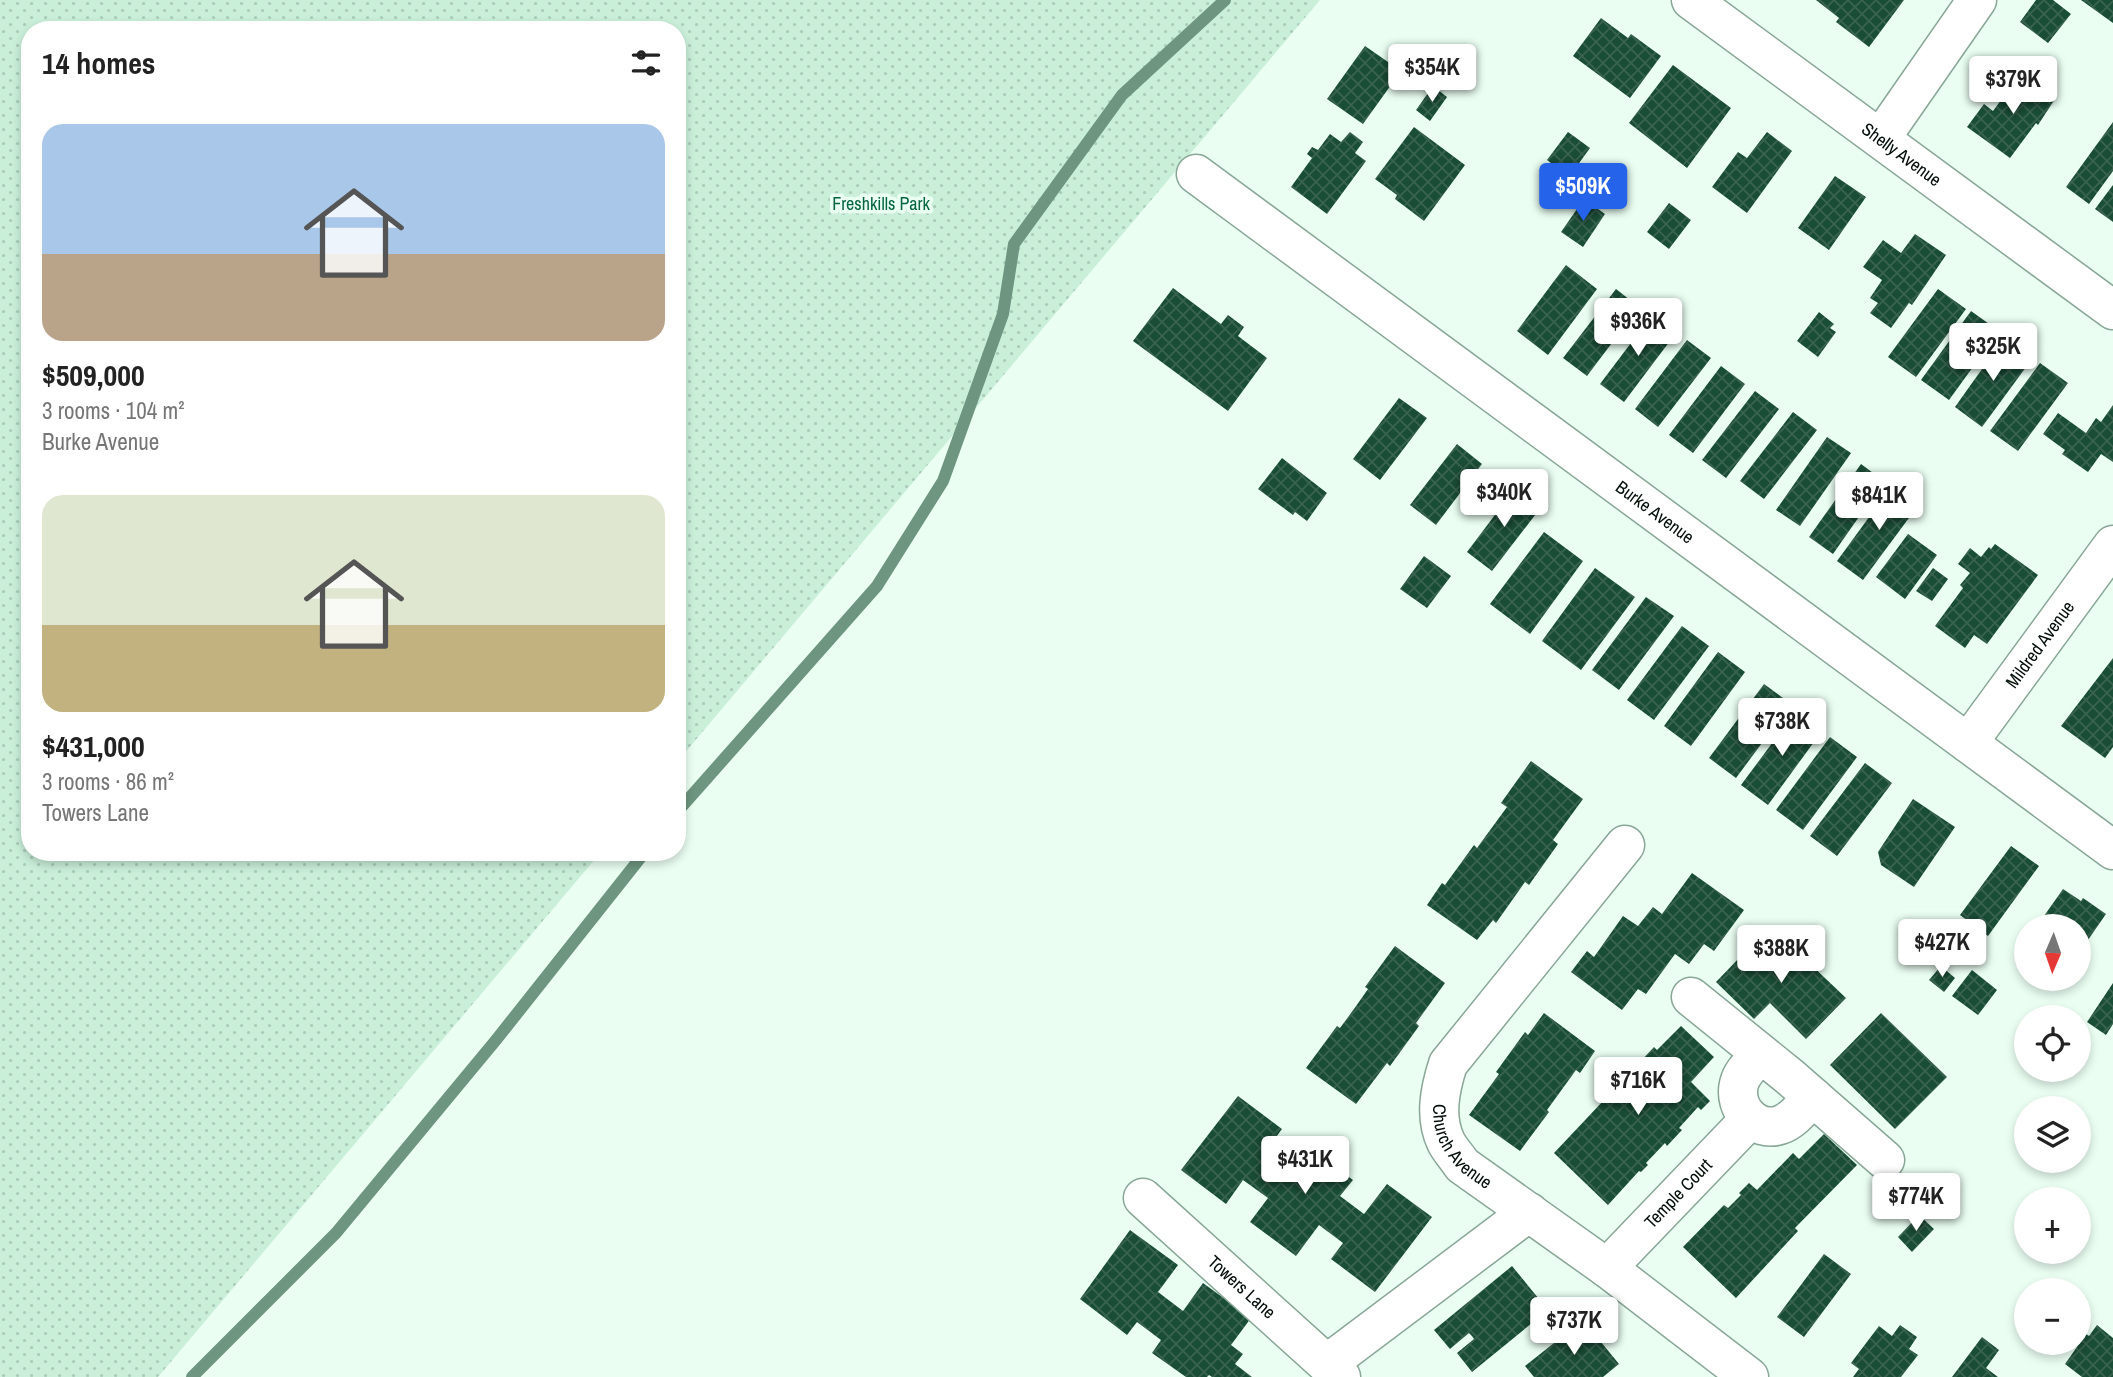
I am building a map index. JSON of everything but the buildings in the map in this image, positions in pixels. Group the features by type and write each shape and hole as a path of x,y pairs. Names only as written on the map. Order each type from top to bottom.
{"street":[{"name":"Shelly Avenue","path":"1691,0 2113,310"},
{"path":"1881,138 1978,0"},
{"name":"Burke Avenue","path":"1196,174 2113,850"},
{"name":"Mildred Avenue","path":"1968,743 2113,545"},
{"name":"Church Avenue","path":"1625,845 1448,1064 1440,1089 1439,1119 1446,1142 1462,1165 1607,1268 1749,1377"},
{"path":"1691,997 1885,1160"},
{"path":"1761,1054 1744,1072 1737,1093 1739,1104 1750,1119 1764,1126 1783,1125 1813,1097"},
{"name":"Temple Court","path":"1607,1268 1750,1119"},
{"name":"Towers Lane","path":"1143,1198 1334,1371"},
{"path":"1334,1371 1529,1212"}],"green space":[{"name":"Freshkills Park","path":"0,0 1320,0 686,751 686,21 21,21 21,861 593,861 158,1377 0,1377"}],"waterway":[{"path":"686,802 877,586 943,481 1003,314 1014,244 1122,95 1225,0"},
{"path":"192,1377 336,1233 496,1040 638,861"}]}
